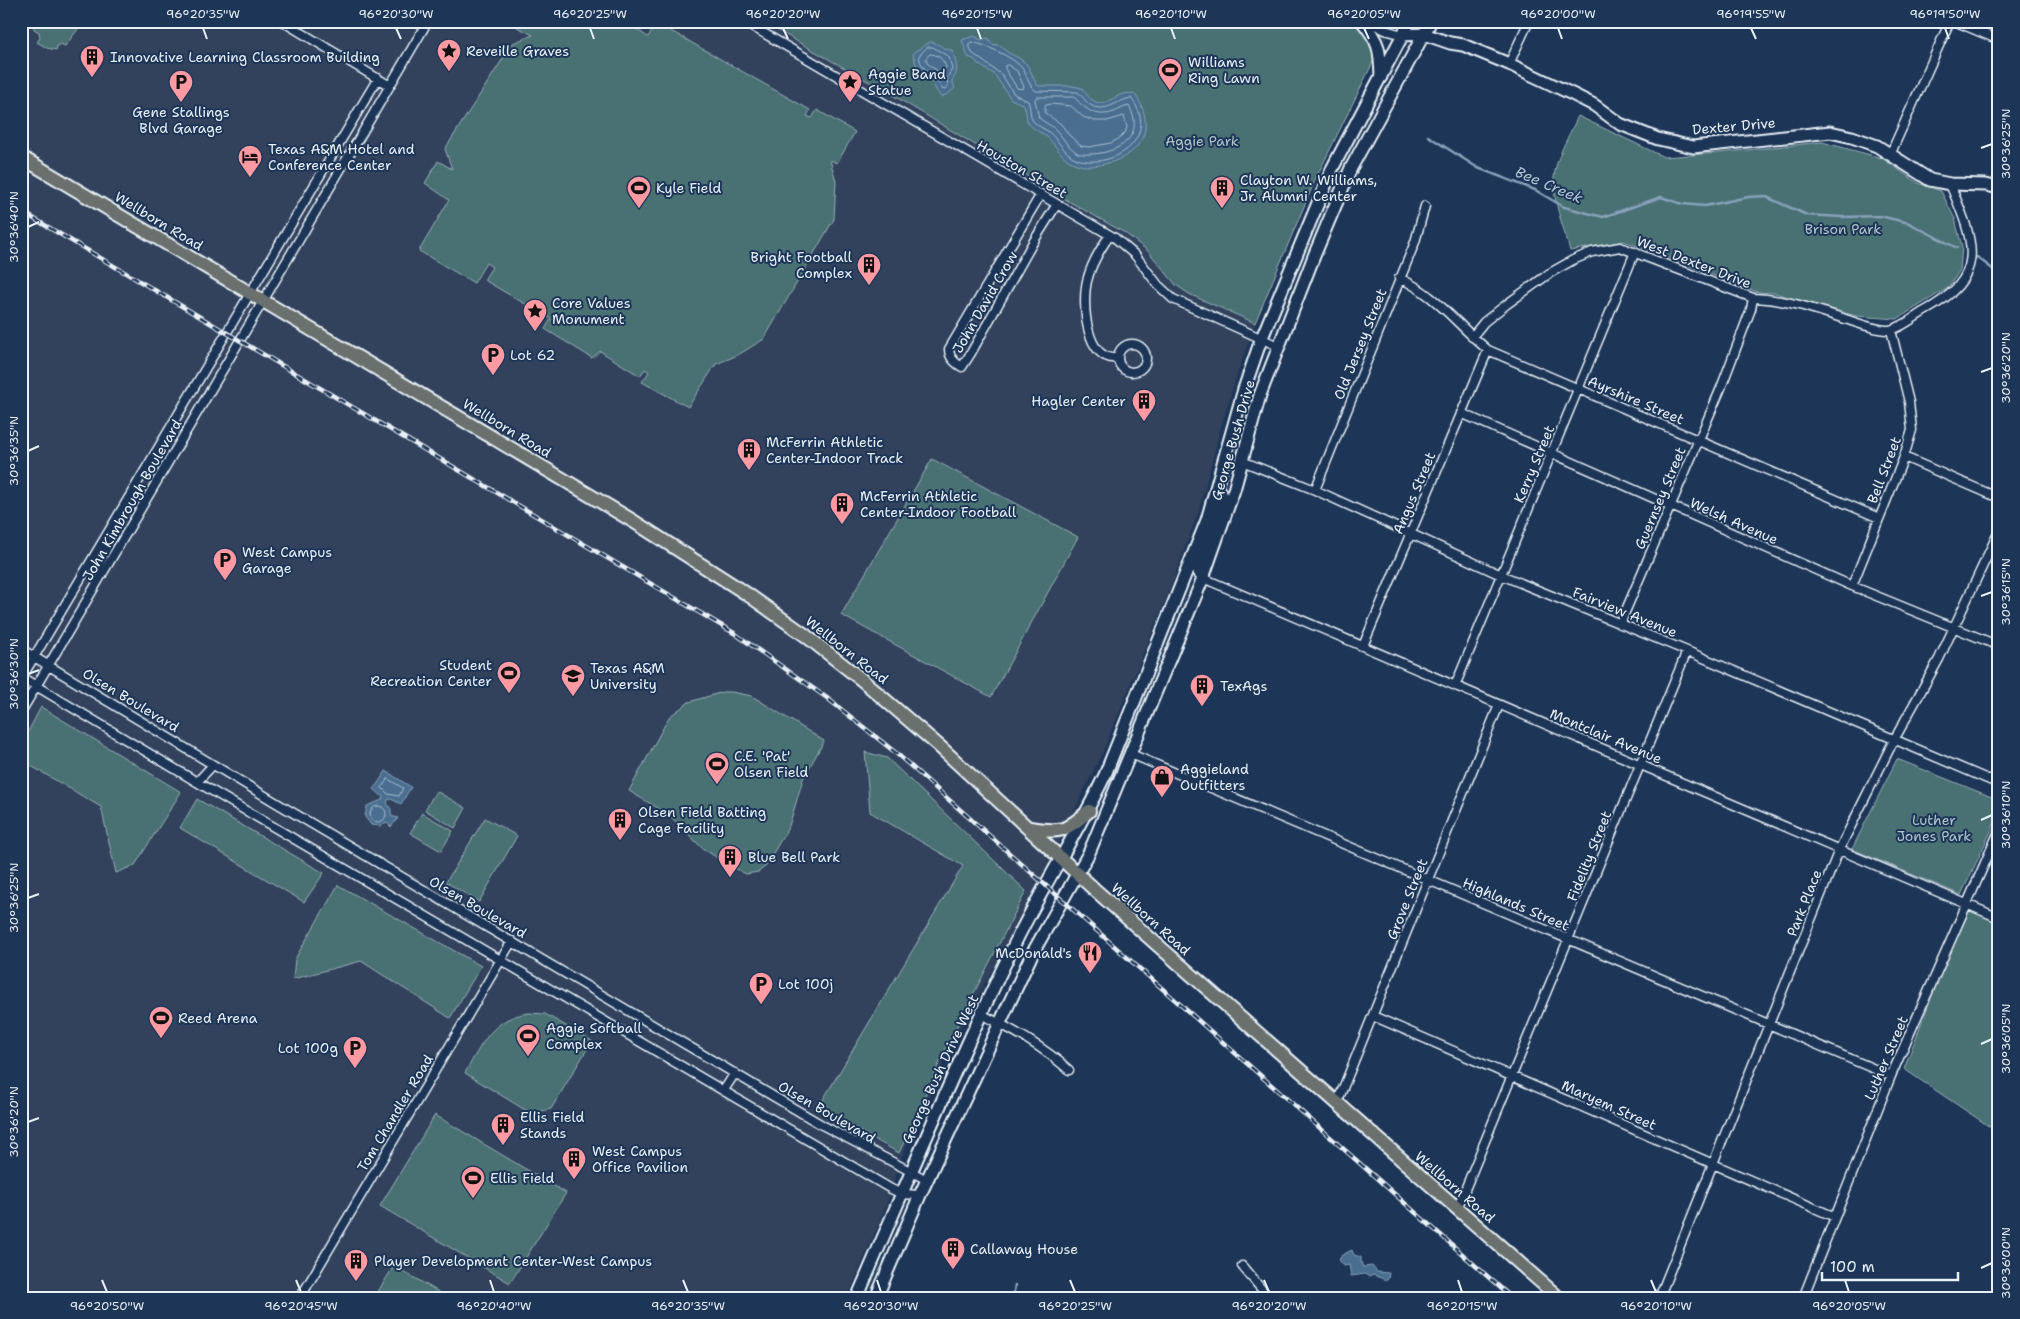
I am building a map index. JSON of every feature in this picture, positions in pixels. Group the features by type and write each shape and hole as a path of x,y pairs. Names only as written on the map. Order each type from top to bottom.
{"main road":[{"path":"1362,21 1373,34 1380,49 1381,77"},
{"name":"George Bush Drive","path":"1061,858 1088,811 1105,775 1204,528 1218,488 1244,389 1261,340 1333,167 1410,21"},
{"path":"1415,21 1424,34"},
{"name":"George Bush Drive","path":"1077,873 1089,853 1203,578 1224,522 1260,395 1278,346 1352,168 1431,21"},
{"path":"1403,35 1424,34"},
{"name":"Dexter Drive","path":"1424,34 1450,43 1463,45 1509,64 1586,101 1620,124 1658,139 1692,147 1830,132 1877,146 1930,180 1950,184 1986,185 1999,188"},
{"name":"Wellborn Road","path":"21,157 251,292 633,521 747,594 805,635 862,680 1030,828 1077,873 1558,1298"},
{"path":"1203,578 1199,574 1198,568 1223,498 1218,488"},
{"path":"1030,828 1061,831 1074,824 1088,811"},
{"name":"George Bush Drive West","path":"857,1298 981,1014 1020,934 1061,858"},
{"path":"876,1298 920,1195 1032,954 1077,873"}],"street":[{"path":"282,21 390,86"},
{"name":"John Kimbrough Boulevard","path":"21,712 428,21"},
{"name":"Houston Street","path":"744,21 1110,235 1135,255 1158,285 1173,299 1278,346"},
{"path":"1367,21 1385,30 1403,35"},
{"path":"1509,64 1529,21"},
{"path":"1890,155 1952,21 1999,40"},
{"name":"John Kimbrough Boulevard","path":"22,677 378,78"},
{"path":"321,173 334,180"},
{"path":"1891,330 1947,298 1959,287 1966,276 1970,265 1970,240 1950,184"},
{"name":"John David Crow","path":"1041,194 949,349 949,354 955,363 962,367 971,353 1032,244 1057,204"},
{"name":"Old Jersey Street","path":"1315,490 1415,242 1425,206"},
{"path":"294,220 306,227"},
{"path":"1110,235 1097,256 1089,275 1085,312 1095,347 1107,356 1118,358"},
{"name":"West Dexter Drive","path":"1472,337 1484,322 1550,273 1592,252 1620,247 1752,298 1772,299 1797,304 1875,328 1891,330"},
{"name":"Kerry Street","path":"1455,686 1635,252"},
{"name":"Ayrshire Street","path":"1399,278 1417,285 1488,350 1879,518"},
{"name":"Guernsey Street","path":"1620,624 1747,320 1752,298"},
{"name":"Bell Street","path":"1852,586 1904,457 1912,430 1909,402 1891,330"},
{"name":"Angus Street","path":"1363,646 1488,350"},
{"name":"Welsh Avenue","path":"1461,413 1852,586 1999,646"},
{"path":"1904,457 1999,498"},
{"name":"Fairview Avenue","path":"1242,461 1315,490 1502,575 1999,784"},
{"path":"125,503 139,511"},
{"path":"102,575 97,568 109,544 110,530"},
{"name":"Park Place","path":"1659,1298 1839,850 1894,740 1939,660 1999,531"},
{"name":"Montclair Avenue","path":"1203,578 1999,918"},
{"name":"Olsen Boulevard","path":"21,649 213,765 827,1128 910,1173 927,1180"},
{"name":"Fidelity Street","path":"1457,1209 1686,651"},
{"path":"22,677 197,782 902,1194 920,1195"},
{"name":"Grove Street","path":"1337,1103 1500,704"},
{"name":"Highlands Street","path":"1131,754 1891,1076"},
{"path":"197,782 213,765"},
{"name":"Luther Street","path":"1803,1298 1891,1076 1999,831"},
{"name":"Tom Chandler Road","path":"300,1298 512,941"},
{"path":"981,1014 1000,1023 1050,1053 1069,1070"},
{"name":"Maryem Street","path":"1373,1016 1835,1217"},
{"path":"724,1090 735,1073"},
{"path":"1242,1266 1269,1298"}],"shaded area":[{"name":"Texas A&M University","path":"21,21 1395,21 1327,154 1259,313 1222,423 1199,510 1170,589 1103,751 1033,896 954,1040 901,1158 885,1209 847,1298 21,1298"}],"green space":[{"path":"34,21 78,21 81,25 65,46 60,44 56,50 47,48 37,42 40,38 39,32 34,29"},
{"name":"Kyle Field","path":"521,21 632,21 630,25 648,37 657,23 810,110 807,116 812,118 817,110 855,132 837,163 830,160 836,181 834,219 764,339 738,355 716,364 688,407 642,382 649,372 645,369 640,376 600,351 592,358 545,329 551,319 484,280 492,267 486,263 474,283 419,251 449,200 425,183 438,161 452,169 445,149 513,43 533,35 517,27"},
{"name":"Aggie Park","path":"761,21 1352,21 1366,30 1378,52 1316,178 1255,323 1189,294 1176,285 1148,251 1125,233 894,96"},
{"name":"Brison Park","path":"1578,116 1664,157 1822,142 1882,158 1918,183 1941,191 1955,219 1962,247 1960,270 1948,288 1897,319 1856,316 1775,293 1757,292 1624,241 1570,251 1557,205 1554,180 1561,152"},
{"path":"932,459 1078,537 991,697 841,615"},
{"name":"C.E. 'Pat' Olsen Field","path":"723,692 752,696 824,741 803,779 789,826 765,867 758,872 746,874 702,848 668,814 629,791 669,717 689,702"},
{"path":"41,707 181,792 135,865 116,873 101,807 21,760 21,745"},
{"path":"865,752 887,758 1026,891 949,1042 899,1153 818,1108 963,866 870,812"},
{"name":"Luther Jones Park","path":"1897,759 1999,800 1999,814 1961,895 1852,849"},
{"path":"436,791 466,808 455,828 425,810"},
{"path":"197,799 324,873 304,902 180,828"},
{"path":"422,813 453,831 441,851 410,833"},
{"path":"485,818 517,836 479,902 446,882"},
{"path":"338,885 481,966 450,1018 361,961 293,979 295,959"},
{"path":"1967,904 1999,918 1999,1133 1904,1069"},
{"name":"Aggie Softball Complex","path":"528,1013 545,1014 592,1041 551,1109 530,1113 465,1073 489,1034 496,1027 515,1016"},
{"name":"Ellis Field","path":"435,1115 566,1193 510,1283 380,1206"},
{"path":"394,1266 449,1298 374,1298"}],"water":[{"path":"974,36 981,40 988,38 992,44 1002,46 1006,51 1023,61 1028,66 1038,86 1073,86 1082,88 1089,97 1096,102 1102,103 1127,93 1135,94 1145,117 1143,137 1138,145 1120,159 1104,164 1087,166 1078,165 1070,161 1047,137 1030,126 1024,105 1011,99 994,74 978,64 974,59 968,57 962,40"},
{"path":"930,42 952,50 956,63 957,70 952,81 955,88 941,97 931,81 919,74 913,54"},
{"path":"386,771 411,787 401,804 391,799 388,800 387,803 391,809 391,816 398,818 391,827 387,823 380,826 371,825 365,817 367,806 382,800 383,797 374,789"},
{"path":"1352,1250 1354,1255 1361,1257 1363,1267 1372,1266 1377,1272 1389,1273 1388,1279 1373,1275 1369,1277 1365,1274 1351,1276 1349,1265 1344,1266 1339,1260 1342,1255"}],"waterway":[{"name":"Bee Creek","path":"1428,136 1478,168 1535,190 1564,207 1603,217 1661,197 1682,204 1705,206 1748,197 1764,196 1807,215 1842,217 1880,216 1909,223 1957,248"},
{"name":"Bee Creek","path":"1977,257 1999,274"},
{"path":"1013,1298 1015,1285"}],"railway":[{"path":"21,211 734,633 827,698 896,753 1512,1298"}],"place":[{"name":"Reveille Graves","path":"449,72"},
{"name":"Innovative Learning Classroom Building","path":"92,78"},
{"name":"Williams Ring Lawn","path":"1170,91"},
{"name":"Gene Stallings Blvd Garage","path":"181,103"},
{"name":"Aggie Band Statue","path":"850,103"},
{"name":"Texas A&M Hotel and Conference Center","path":"250,178"},
{"name":"Kyle Field","path":"639,209"},
{"name":"Clayton W. Williams, Jr. Alumni Center","path":"1222,209"},
{"name":"Bright Football Complex","path":"869,286"},
{"name":"Core Values Monument","path":"535,332"},
{"name":"Lot 62","path":"493,376"},
{"name":"Hagler Center","path":"1144,422"},
{"name":"McFerrin Athletic Center-Indoor Track","path":"749,471"},
{"name":"McFerrin Athletic Center-Indoor Football","path":"842,525"},
{"name":"West Campus Garage","path":"225,581"},
{"name":"Student Recreation Center","path":"509,694"},
{"name":"Texas A&M University","path":"573,697"},
{"name":"TexAgs","path":"1202,707"},
{"name":"C.E. 'Pat' Olsen Field","path":"717,785"},
{"name":"Aggieland Outfitters","path":"1162,798"},
{"name":"Olsen Field Batting Cage Facility","path":"620,841"},
{"name":"Blue Bell Park","path":"730,878"},
{"name":"McDonald's","path":"1090,974"},
{"name":"Lot 100j","path":"761,1005"},
{"name":"Reed Arena","path":"161,1039"},
{"name":"Aggie Softball Complex","path":"528,1057"},
{"name":"Lot 100g","path":"355,1069"},
{"name":"Ellis Field Stands","path":"503,1146"},
{"name":"West Campus Office Pavilion","path":"574,1180"},
{"name":"Ellis Field","path":"473,1199"},
{"name":"Callaway House","path":"953,1270"},
{"name":"Player Development Center-West Campus","path":"356,1282"}]}
